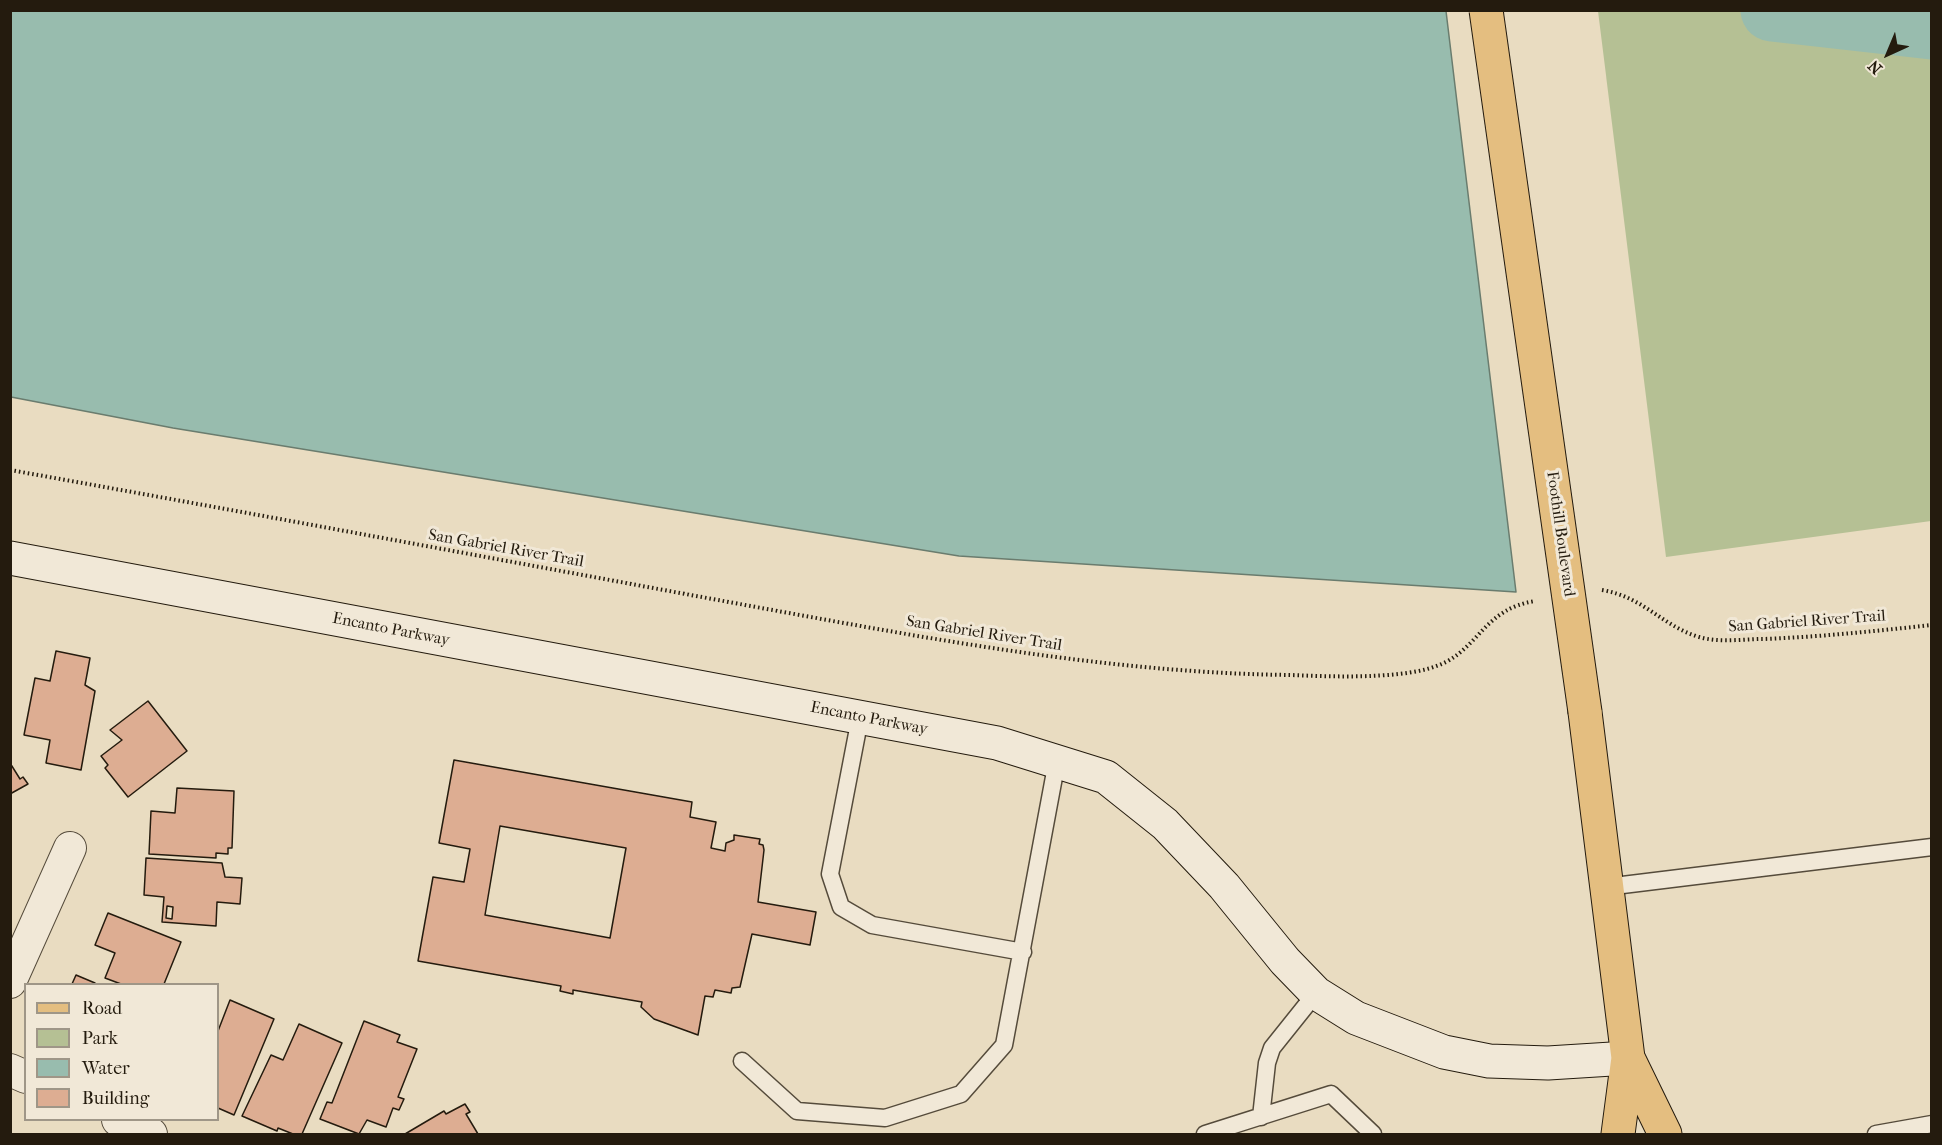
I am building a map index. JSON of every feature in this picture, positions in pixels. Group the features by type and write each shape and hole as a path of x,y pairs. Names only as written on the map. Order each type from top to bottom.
{"main road":[{"name":"Foothill Boulevard","path":"1486,10 1585,712 1628,1058 1618,1134"},
{"name":"Foothill Boulevard","path":"1628,1058 1665,1134"}],"street":[{"name":"Encanto Parkway","path":"10,558 997,743 1057,761 1106,777 1165,824 1224,886 1285,961 1316,993 1356,1018 1444,1052 1490,1061 1548,1063 1628,1058"},
{"path":"10,982 70,848"},
{"path":"10,1070 24,1076"},
{"path":"122,1121 151,1134"}],"lane":[{"path":"860,718 830,874 841,907 872,925 1023,952"},
{"path":"742,1061 797,1111 885,1119 961,1094 1005,1045 1057,761"},
{"path":"1606,887 1932,848"},
{"path":"1261,1117 1267,1063 1272,1048 1316,993"},
{"path":"1205,1134 1331,1094 1373,1134"},
{"path":"1876,1134 1932,1124"}],"path":[{"name":"San Gabriel River Trail","path":"10,470 850,624 1056,658 1143,669 1237,675 1369,676 1418,671 1444,663 1459,653 1489,622 1506,611 1523,603 1546,599"},
{"name":"San Gabriel River Trail","path":"1591,592 1602,590 1626,596 1685,632 1722,640 1815,637 1932,625"}],"green space":[{"path":"1598,11 1931,11 1931,521 1666,557"}],"water":[{"path":"10,11 1446,11 1516,592 959,556 173,428 11,397"}],"building":[{"path":"56,651 90,658 85,685 95,691 81,770 46,763 50,740 24,735 35,678 50,681"},
{"path":"148,701 187,751 128,797 105,768 108,765 101,756 122,740 110,730"},
{"path":"454,760 692,802 690,817 716,822 711,848 725,851 726,843 734,840 734,835 760,839 759,844 763,845 764,850 758,902 816,912 810,945 752,934 740,987 732,988 731,993 715,990 713,997 705,996 698,1035 654,1019 641,1007 642,1002 573,990 573,994 560,991 561,986 418,961 433,877 464,882 470,849 439,843","holes":["500,826 626,848 610,938 485,915"]},
{"path":"10,763 20,779 23,777 28,784 10,794"},
{"path":"177,788 234,791 232,848 228,848 228,854 216,853 216,858 149,854 151,811 175,813"},
{"path":"146,858 222,863 225,877 242,878 240,904 217,902 216,926 162,922 164,897 144,895","holes":["167,906 173,907 172,919 166,918"]},
{"path":"108,913 181,942 164,983 118,983 105,978 115,953 95,945"},
{"path":"76,975 95,983 72,983"},
{"path":"230,1000 274,1019 234,1115 219,1108 219,1028"},
{"path":"364,1021 400,1035 397,1042 417,1049 398,1097 404,1099 399,1110 393,1108 386,1127 367,1120 359,1134 320,1119 327,1102 332,1103"},
{"path":"299,1024 342,1043 302,1134 293,1134 278,1128 277,1131 242,1116 271,1055 283,1060"},
{"path":"465,1104 470,1112 466,1114 478,1134 405,1134 444,1111 446,1114"}],"waterway":[{"path":"1772,10 1932,28"}]}
